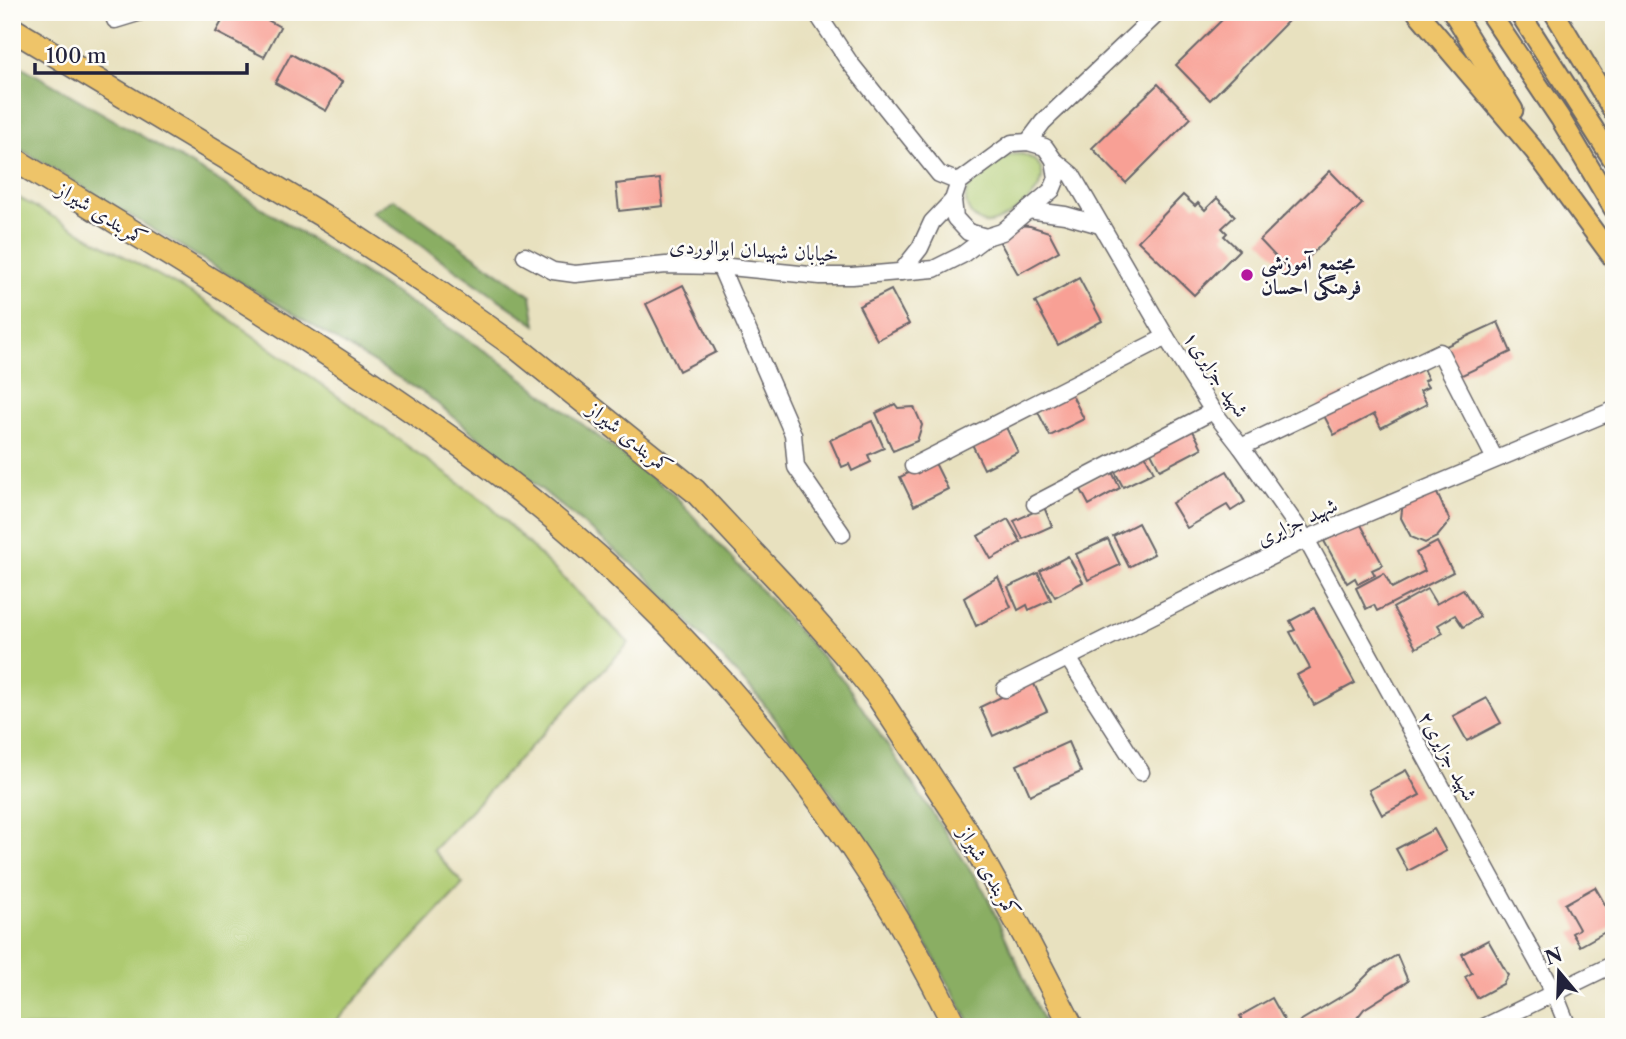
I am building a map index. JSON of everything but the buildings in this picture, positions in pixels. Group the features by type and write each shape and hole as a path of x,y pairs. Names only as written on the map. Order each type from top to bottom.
{"highway":[{"name":"کمربندی شیراز","path":"12,29 330,220 427,284 516,347 695,491 785,587 877,695 967,832 1072,1027"},
{"name":"کمربندی شیراز","path":"12,158 272,318 380,389 477,457 615,572 713,670 811,788 878,888 935,985 955,1027"}],"main road":[{"path":"1417,12 1534,150 1614,259"},
{"path":"1453,12 1513,110 1534,150"},
{"path":"1489,12 1538,83 1614,209"},
{"path":"1519,12 1614,161"},
{"path":"1553,12 1614,112"}],"street":[{"path":"115,20 141,12"},
{"path":"816,12 850,63 939,174 959,182"},
{"path":"1028,142 1043,122 1159,12"},
{"path":"1028,142 1045,148 1054,160 1057,178 1052,190 1002,232 986,237 968,232 955,219 953,200 959,182 1012,143 1028,142"},
{"name":"شهید جزایری۱","path":"1054,160 1072,175 1166,337 1213,411 1306,539"},
{"path":"901,272 920,248 932,222 953,200"},
{"path":"1028,210 1065,215 1100,225"},
{"name":"خیابان شهیدان ابوالوردی","path":"525,257 553,271 575,274 666,265 720,266 820,276 852,276 933,269 962,255 986,237"},
{"path":"720,266 793,434 796,467 842,534"},
{"path":"913,466 1166,337"},
{"path":"1241,447 1440,352 1495,459"},
{"name":"شهید جزایری","path":"1005,689 1306,539 1614,410"},
{"path":"1035,504 1213,411"},
{"name":"شهید جزایری۲","path":"1306,539 1554,992 1568,1027"},
{"path":"1068,658 1141,772"},
{"path":"1484,1027 1614,964"}],"green space":[{"path":"12,61 223,183 496,358 672,493 845,682 985,892 1046,1027 972,1027 926,943 840,804 759,698 644,574 427,395 12,144"},
{"path":"1022,154 1037,163 1042,174 1039,186 1031,198 1019,209 993,222 984,223 978,220 967,207 966,195 971,184 1007,157"},
{"path":"12,194 203,300 487,503 629,643 433,850 463,884 331,1027 12,1027"},
{"path":"394,199 531,296 536,325 372,212"}],"place":[{"name":"مجتمع آموزشی فرهنگی احسان","path":"1247,275"}]}
